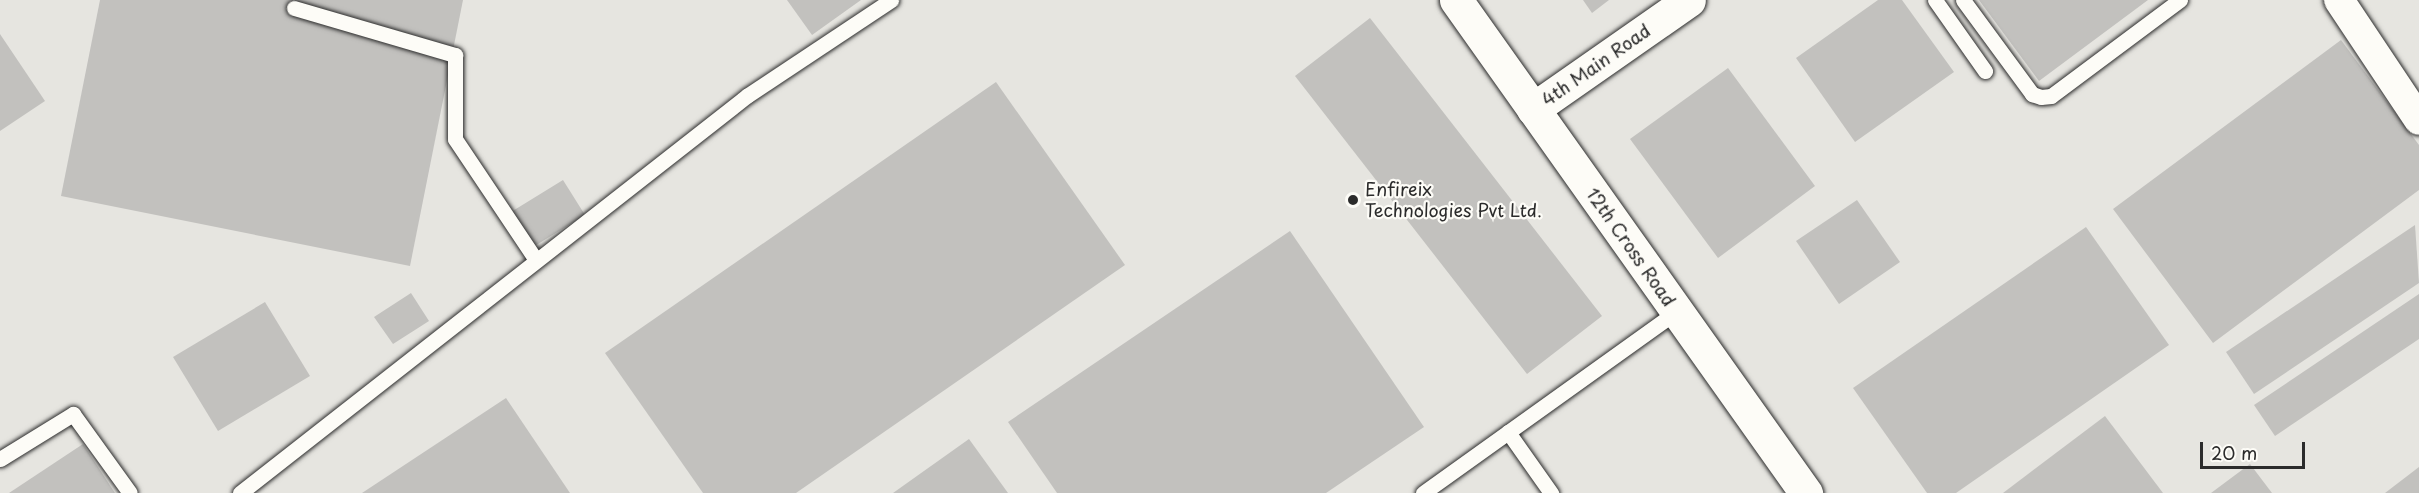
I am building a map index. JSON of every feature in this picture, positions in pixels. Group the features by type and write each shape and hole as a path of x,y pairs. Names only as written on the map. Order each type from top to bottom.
{"street":[{"name":"12th Cross Road","path":"1456,0 1806,493"},
{"name":"4th Main Road","path":"1533,109 1689,0"},
{"path":"2338,0 2419,120"}],"lane":[{"path":"240,493 748,95 891,0"},
{"path":"1935,0 1985,70"},
{"path":"1963,0 2032,94 2041,97 2052,96 2180,0"},
{"path":"294,8 455,55 455,139 536,260"},
{"path":"1423,493 1677,311"},
{"path":"0,459 73,414 130,493"},
{"path":"1508,432 1551,493"}],"shaded area":[{"path":"0,0 2419,0 2419,493 0,493"}],"building":[{"path":"100,0 463,0 410,266 61,196"},
{"path":"787,0 861,0 812,35"},
{"path":"1583,0 1609,0 1592,13"},
{"path":"1878,0 1902,0 1954,72 1855,142 1796,58"},
{"path":"1979,0 2148,0 2039,81"},
{"path":"1370,18 1602,316 1527,374 1295,76"},
{"path":"0,34 45,101 0,131"},
{"path":"2341,40 2419,145 2419,190 2213,343 2113,209"},
{"path":"1728,68 1815,186 1718,258 1630,139"},
{"path":"996,82 1125,265 796,493 703,493 605,353"},
{"path":"563,180 585,215 533,247 511,212"},
{"path":"1857,200 1900,262 1839,304 1796,241"},
{"path":"2415,225 2419,283 2254,394 2226,352"},
{"path":"2086,227 2169,345 1956,493 1927,493 1853,388"},
{"path":"1290,231 1424,427 1326,493 1057,493 1008,422"},
{"path":"411,293 429,321 393,344 374,317"},
{"path":"2419,294 2419,339 2275,436 2254,405"},
{"path":"265,302 310,376 218,431 173,357"},
{"path":"506,398 570,493 362,493"},
{"path":"2105,416 2163,493 2003,493"},
{"path":"969,439 1008,493 893,493"},
{"path":"83,444 115,493 9,493"},
{"path":"2250,464 2272,493 2211,493"},
{"path":"2419,467 2419,493 2385,493"}],"place":[{"name":"Enfireix Technologies Pvt Ltd.","path":"1353,200"}]}
